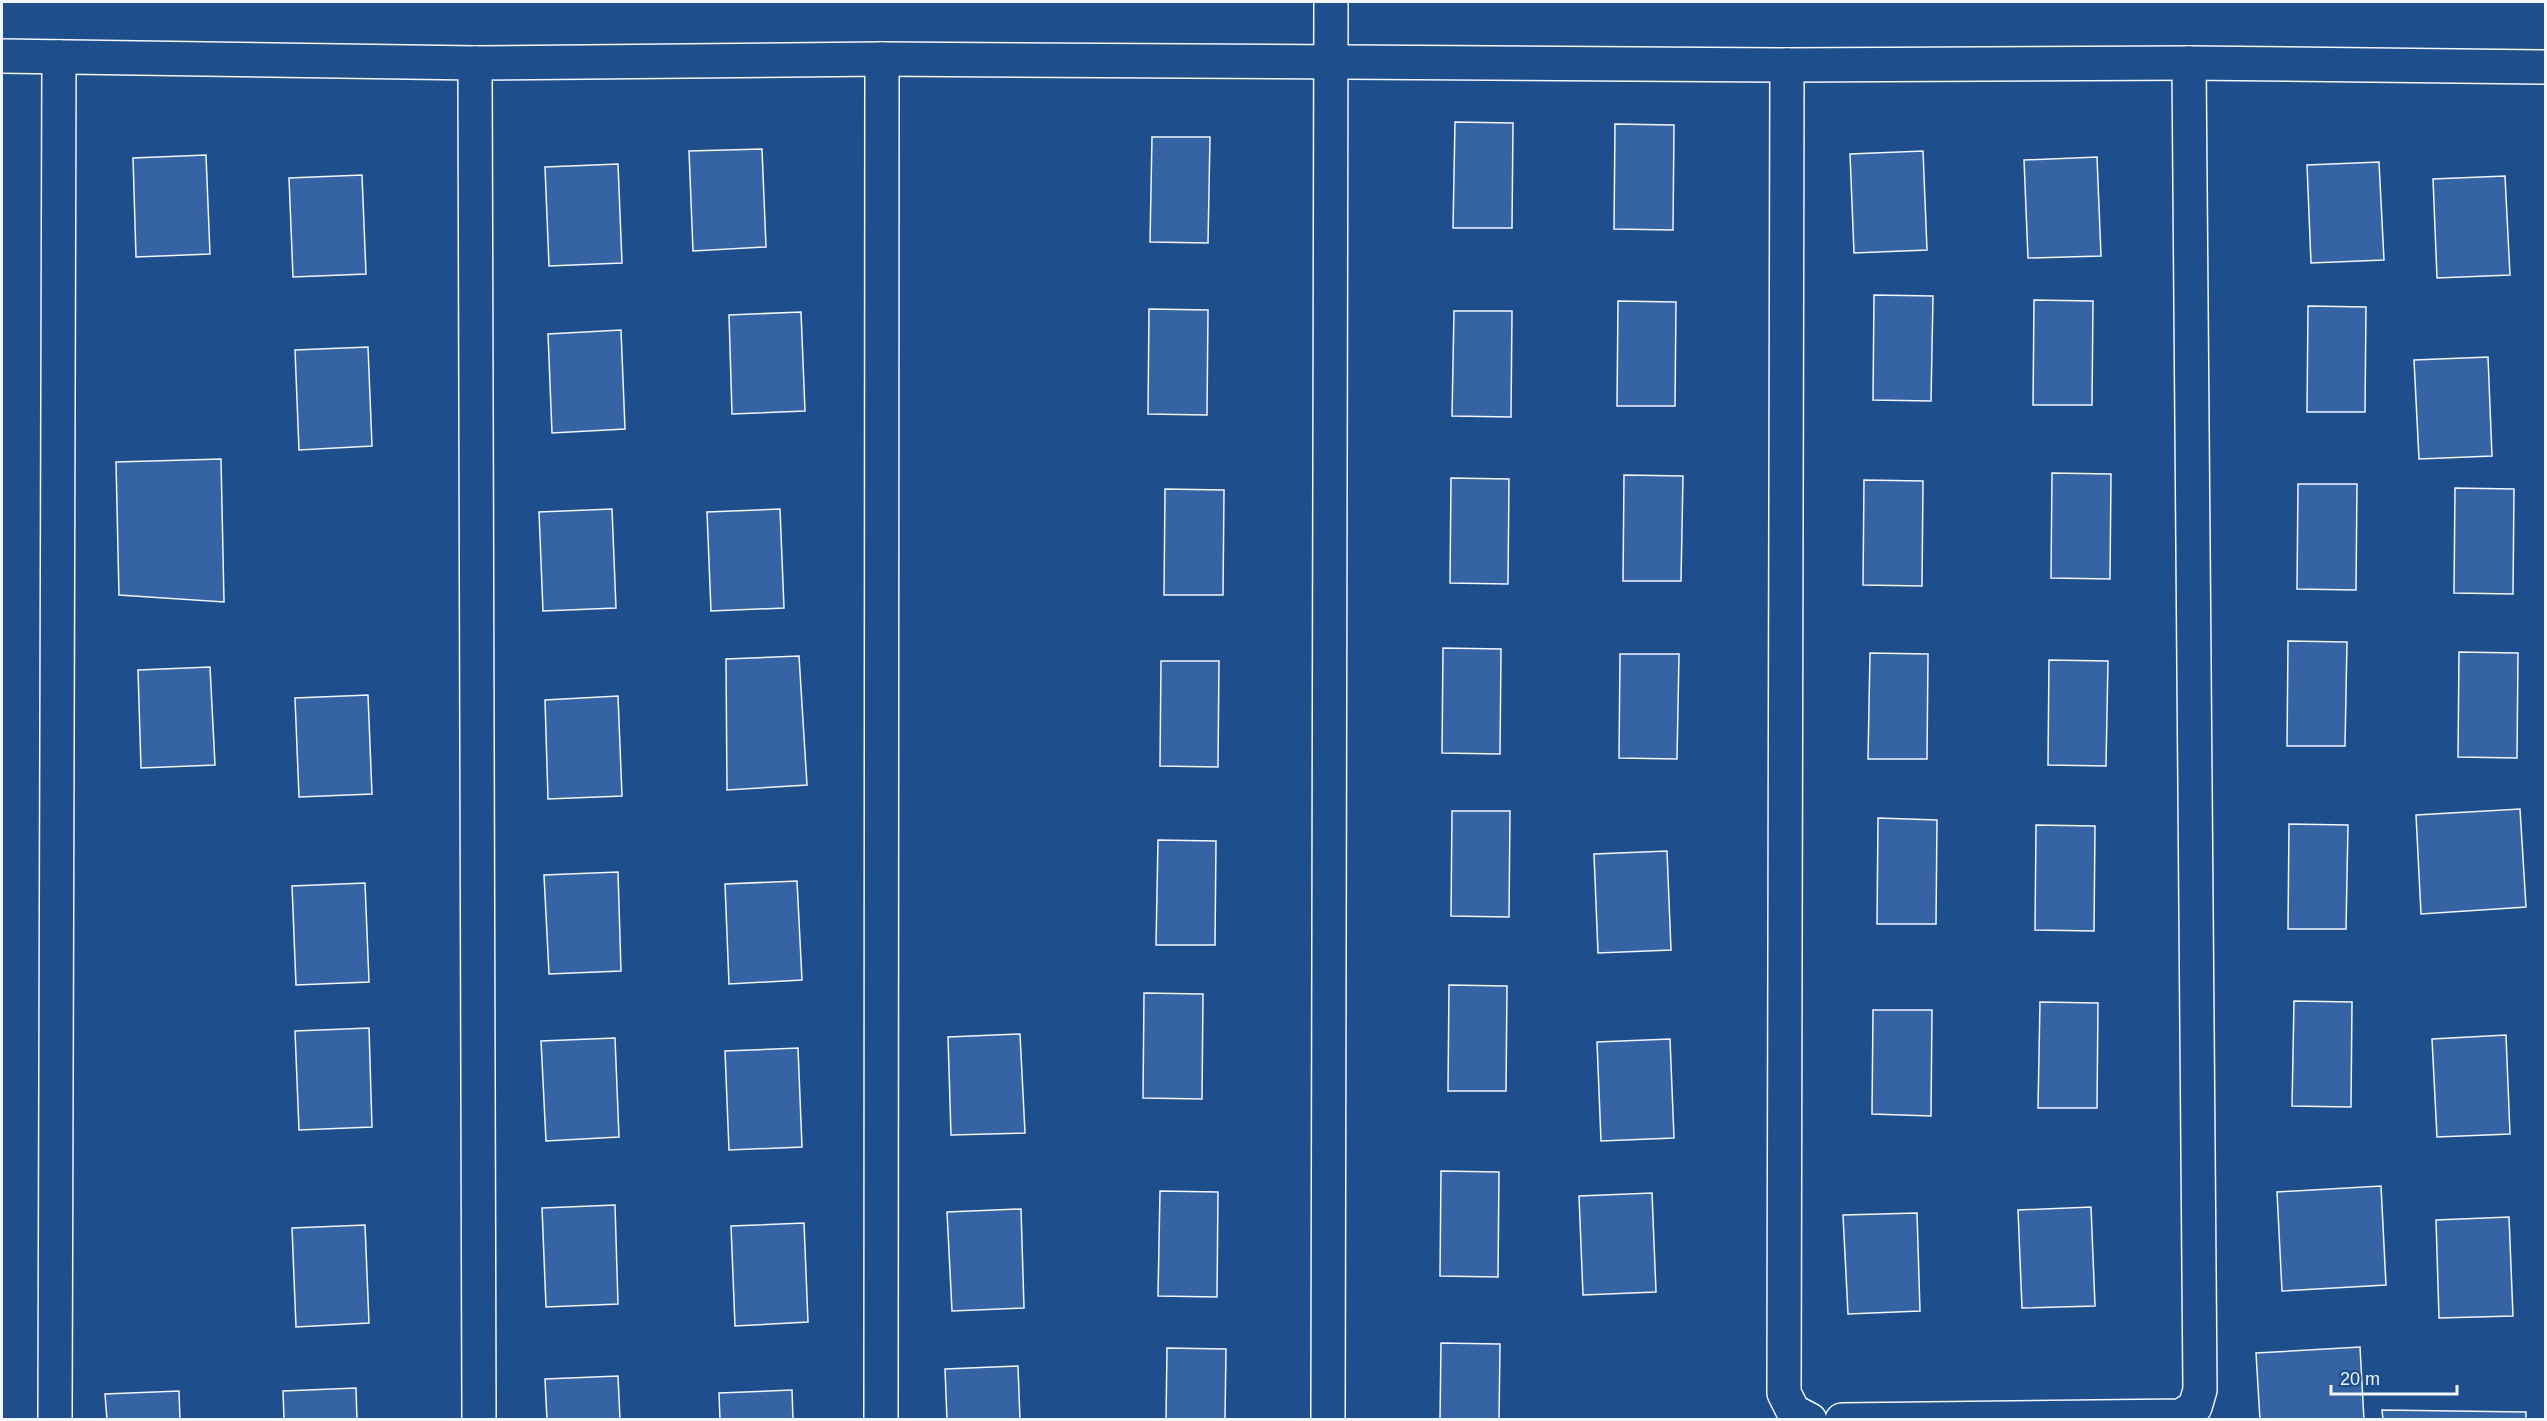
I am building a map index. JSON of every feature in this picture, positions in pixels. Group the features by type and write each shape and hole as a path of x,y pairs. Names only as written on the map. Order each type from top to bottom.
{"street":[{"path":"1328,1419 1331,2"},
{"path":"2,56 475,63 882,59 1330,60 1786,65 2188,63 2546,67"},
{"path":"55,1419 59,57"},
{"path":"881,1419 882,59"},
{"path":"475,63 479,1419"},
{"path":"1842,1419 2181,1416 2195,1407 2200,1390 2188,63"},
{"path":"1786,65 1784,1393 1793,1411 1810,1419"}],"building":[{"path":"1455,122 1513,123 1512,228 1453,228"},
{"path":"1615,124 1674,125 1673,230 1614,229"},
{"path":"1152,137 1210,137 1208,243 1150,242"},
{"path":"762,149 766,247 693,251 689,151"},
{"path":"1923,151 1927,250 1854,253 1850,154"},
{"path":"206,155 210,254 136,257 133,158"},
{"path":"2097,157 2101,256 2028,258 2024,160"},
{"path":"2379,162 2384,260 2311,263 2307,165"},
{"path":"618,164 622,263 549,266 545,167"},
{"path":"362,175 366,274 293,277 289,178"},
{"path":"2505,176 2510,275 2437,278 2433,179"},
{"path":"1874,295 1933,296 1931,401 1873,400"},
{"path":"2034,300 2093,301 2092,405 2033,405"},
{"path":"1618,301 1676,302 1675,406 1617,406"},
{"path":"2308,306 2366,307 2365,412 2307,412"},
{"path":"1149,309 1208,310 1207,415 1148,414"},
{"path":"1454,311 1512,311 1511,417 1452,416"},
{"path":"801,312 805,411 732,414 729,315"},
{"path":"621,330 625,429 552,433 548,334"},
{"path":"368,347 372,446 299,450 295,350"},
{"path":"2488,357 2492,456 2419,459 2414,360"},
{"path":"221,459 224,602 119,595 116,462"},
{"path":"2052,473 2111,474 2110,579 2051,578"},
{"path":"1624,475 1683,476 1681,581 1623,581"},
{"path":"1451,478 1509,479 1508,584 1450,583"},
{"path":"1864,480 1923,481 1922,586 1863,585"},
{"path":"2298,484 2357,484 2356,590 2297,589"},
{"path":"2455,488 2514,489 2513,594 2454,593"},
{"path":"1165,489 1224,490 1223,595 1164,595"},
{"path":"612,509 616,608 543,611 539,512"},
{"path":"780,509 784,608 711,611 707,512"},
{"path":"2288,641 2347,642 2345,746 2287,746"},
{"path":"1443,648 1501,649 1500,754 1442,753"},
{"path":"2459,652 2518,653 2517,758 2458,757"},
{"path":"1870,653 1928,654 1927,759 1868,759"},
{"path":"1620,654 1679,654 1677,759 1619,758"},
{"path":"799,656 807,785 727,790 726,659"},
{"path":"2049,660 2108,661 2106,766 2048,765"},
{"path":"1161,661 1219,661 1218,767 1160,766"},
{"path":"210,667 215,765 141,768 138,670"},
{"path":"368,695 372,794 299,797 295,698"},
{"path":"618,696 622,796 548,799 545,700"},
{"path":"2520,809 2526,907 2421,914 2416,815"},
{"path":"1452,811 1510,811 1509,917 1451,916"},
{"path":"1878,818 1937,820 1936,924 1877,924"},
{"path":"2289,824 2348,825 2346,929 2288,929"},
{"path":"2036,825 2095,826 2094,931 2035,930"},
{"path":"1158,840 1216,841 1215,945 1156,945"},
{"path":"1667,851 1671,950 1598,953 1594,854"},
{"path":"618,872 621,971 549,974 544,875"},
{"path":"797,881 802,980 729,984 725,884"},
{"path":"365,883 369,982 296,985 292,886"},
{"path":"1449,985 1507,986 1506,1091 1448,1091"},
{"path":"1144,993 1203,994 1202,1099 1143,1098"},
{"path":"2294,1001 2352,1002 2351,1107 2292,1106"},
{"path":"2040,1002 2098,1003 2097,1108 2038,1108"},
{"path":"1873,1010 1932,1010 1931,1116 1872,1114"},
{"path":"369,1028 372,1127 299,1130 295,1031"},
{"path":"1020,1034 1025,1133 951,1135 948,1037"},
{"path":"2506,1035 2510,1134 2437,1137 2432,1039"},
{"path":"615,1038 619,1137 546,1141 541,1041"},
{"path":"1670,1039 1674,1138 1601,1141 1597,1042"},
{"path":"798,1048 802,1147 729,1150 725,1051"},
{"path":"1441,1171 1499,1172 1498,1277 1440,1276"},
{"path":"2381,1186 2386,1285 2282,1291 2277,1192"},
{"path":"1160,1191 1218,1192 1217,1297 1158,1296"},
{"path":"1652,1193 1656,1292 1583,1295 1579,1196"},
{"path":"615,1205 618,1304 546,1307 542,1208"},
{"path":"2091,1207 2095,1306 2022,1308 2018,1210"},
{"path":"1021,1209 1024,1308 952,1311 947,1212"},
{"path":"1917,1213 1920,1311 1848,1314 1843,1215"},
{"path":"2509,1217 2513,1316 2439,1318 2436,1220"},
{"path":"804,1223 808,1322 735,1326 731,1226"},
{"path":"365,1225 369,1323 296,1327 292,1228"},
{"path":"1441,1343 1500,1344 1499,1420 1440,1420"},
{"path":"2360,1347 2364,1420 2260,1420 2256,1353"},
{"path":"1167,1348 1226,1349 1225,1420 1166,1420"},
{"path":"1018,1366 1020,1420 947,1420 945,1369"},
{"path":"618,1376 620,1420 547,1420 545,1379"},
{"path":"356,1388 357,1420 284,1420 283,1391"},
{"path":"792,1390 793,1420 720,1420 719,1393"},
{"path":"179,1391 180,1420 107,1420 105,1394"},
{"path":"2382,1410 2526,1412 2526,1420 2383,1420"}]}
